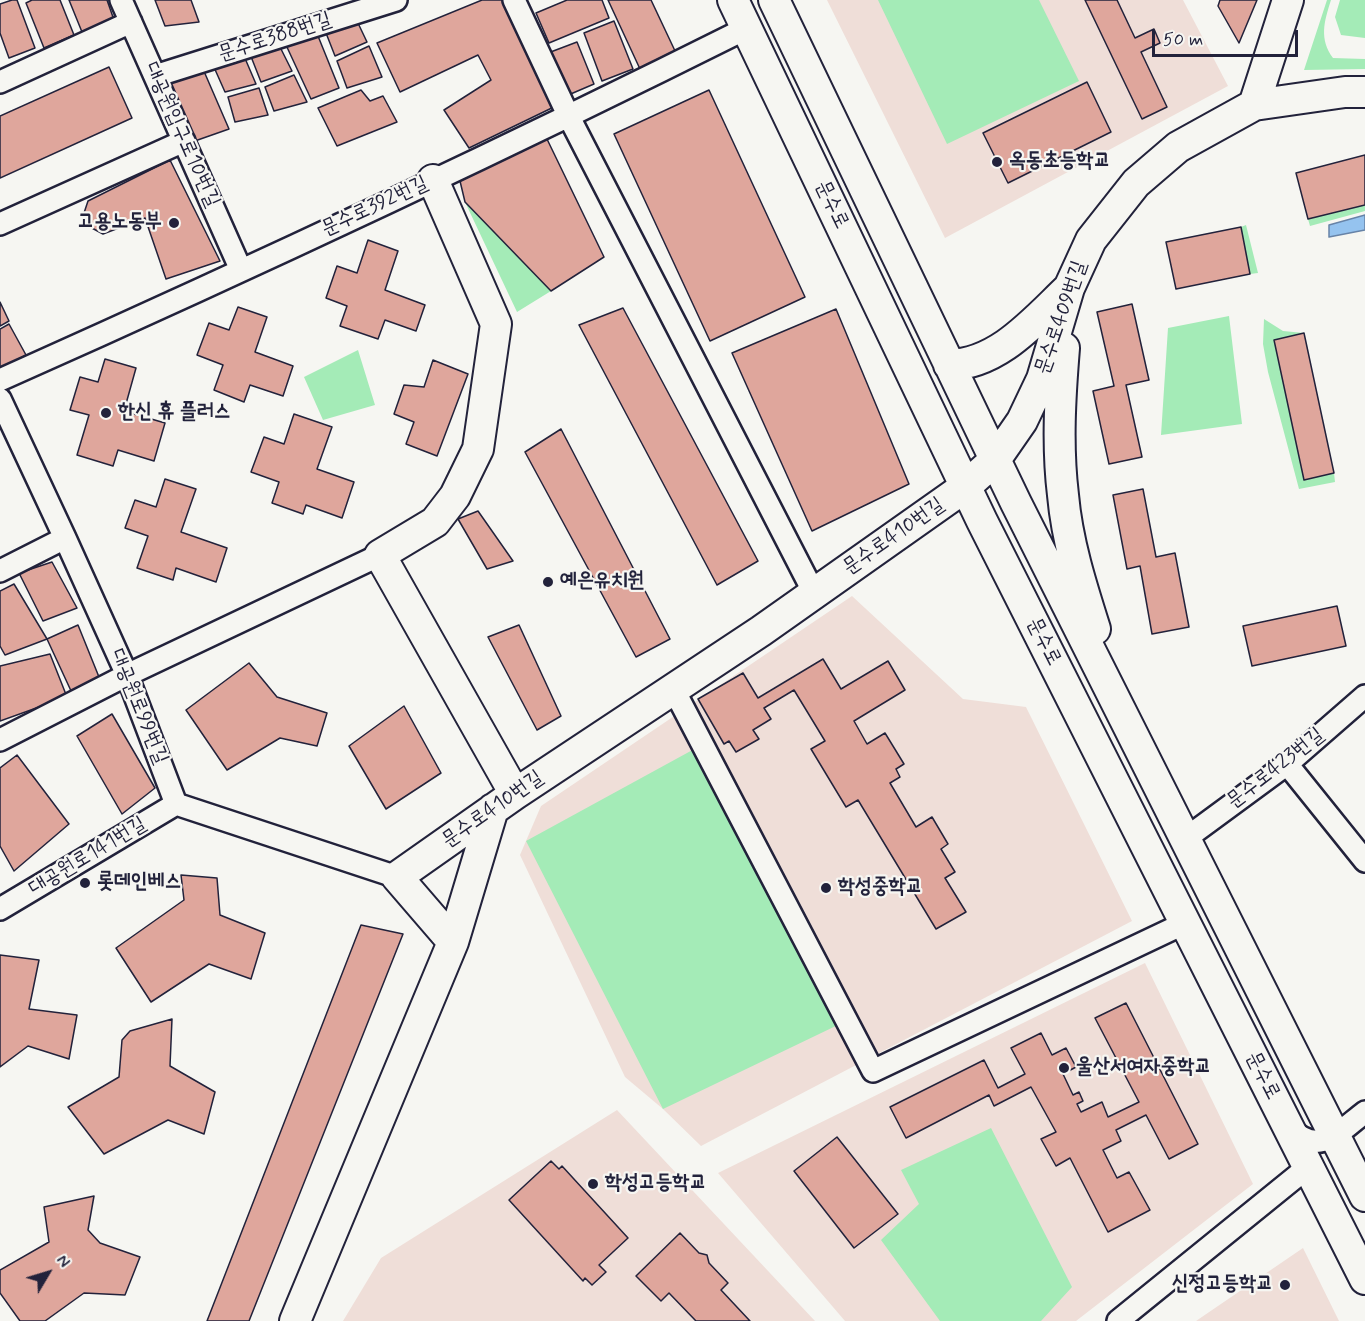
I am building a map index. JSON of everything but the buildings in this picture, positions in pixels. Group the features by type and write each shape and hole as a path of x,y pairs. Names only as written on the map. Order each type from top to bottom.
{"street":[{"name":"대공원입구로10번길","path":"121,0 241,270"},
{"name":"문수로388번길","path":"155,76 396,0"},
{"path":"514,0 569,117 814,592"},
{"name":"문수로","path":"733,0 965,487 1365,1279"},
{"name":"문수로","path":"774,0 995,460 1365,1196"},
{"path":"1254,105 1288,0"},
{"path":"0,82 131,22"},
{"name":"문수로392번길","path":"0,380 569,117 747,28"},
{"name":"문수로409번길","path":"995,460 1023,421 1042,379 1069,288 1091,240 1136,183 1178,147 1254,105 1365,92"},
{"path":"0,224 184,141"},
{"path":"0,740 127,675 380,555 435,522 455,496 478,449 496,324 433,180"},
{"path":"949,365 971,363 1000,348 1069,288"},
{"path":"1069,288 1059,412 1063,497 1076,563 1119,707"},
{"name":"대공원로99번길","path":"0,399 127,675 176,804"},
{"name":"문수로410번길","path":"397,877 504,802 760,631 965,487 995,460"},
{"path":"0,571 65,538"},
{"path":"295,1321 453,942 504,802 380,555"},
{"path":"673,688 873,1071 1185,922"},
{"name":"문수로423번길","path":"1185,839 1287,764 1365,696"},
{"path":"1287,764 1365,861"},
{"path":"176,804 397,877 453,942"},
{"name":"대공원로141번길","path":"3,902 176,804"},
{"path":"1287,1124 1298,1135 1309,1141 1322,1142 1365,1112"},
{"path":"1118,1321 1308,1167"}],"shaded area":[{"name":"옥동초등학교","path":"827,0 1183,0 1228,86 945,238"},
{"name":"학성중학교","path":"852,596 963,699 1026,707 1132,921 701,1146 663,1109 625,1077 520,855 541,806"},
{"name":"울산서여자중학교","path":"1145,963 1253,1184 1076,1321 845,1321 718,1173"},
{"name":"학성고등학교","path":"617,1110 815,1321 343,1321 381,1258"},
{"name":"신정고등학교","path":"1303,1248 1339,1321 1196,1321"}],"green space":[{"path":"878,0 1039,0 1079,81 947,144"},
{"path":"1327,0 1331,0 1326,16 1324,37 1329,51 1333,58 1365,59 1365,69 1304,70"},
{"path":"1340,0 1365,0 1365,38 1341,35 1335,17"},
{"path":"465,202 551,291 517,312"},
{"path":"1365,205 1365,211 1310,226 1308,219"},
{"path":"1246,225 1258,273 1250,274 1241,227"},
{"path":"1229,316 1242,424 1161,435 1168,328"},
{"path":"1264,319 1283,331 1304,333 1274,340 1304,479 1334,473 1335,482 1299,489 1268,372 1263,344"},
{"path":"358,350 375,405 323,420 304,377"},
{"path":"698,747 842,1023 663,1109 526,841"},
{"path":"991,1128 1072,1287 1041,1321 940,1321 881,1240 919,1204 901,1170"}],"water":[{"path":"1365,215 1365,230 1329,237 1329,225"}],"place":[{"name":"옥동초등학교","path":"997,162"},
{"name":"고용노동부","path":"174,223"},
{"name":"한신 휴 플러스","path":"106,413"},
{"name":"예은유치원","path":"548,582"},
{"name":"롯데인베스","path":"85,883"},
{"name":"학성중학교","path":"826,888"},
{"name":"울산서여자중학교","path":"1064,1068"},
{"name":"학성고등학교","path":"593,1184"},
{"name":"신정고등학교","path":"1285,1285"}]}
